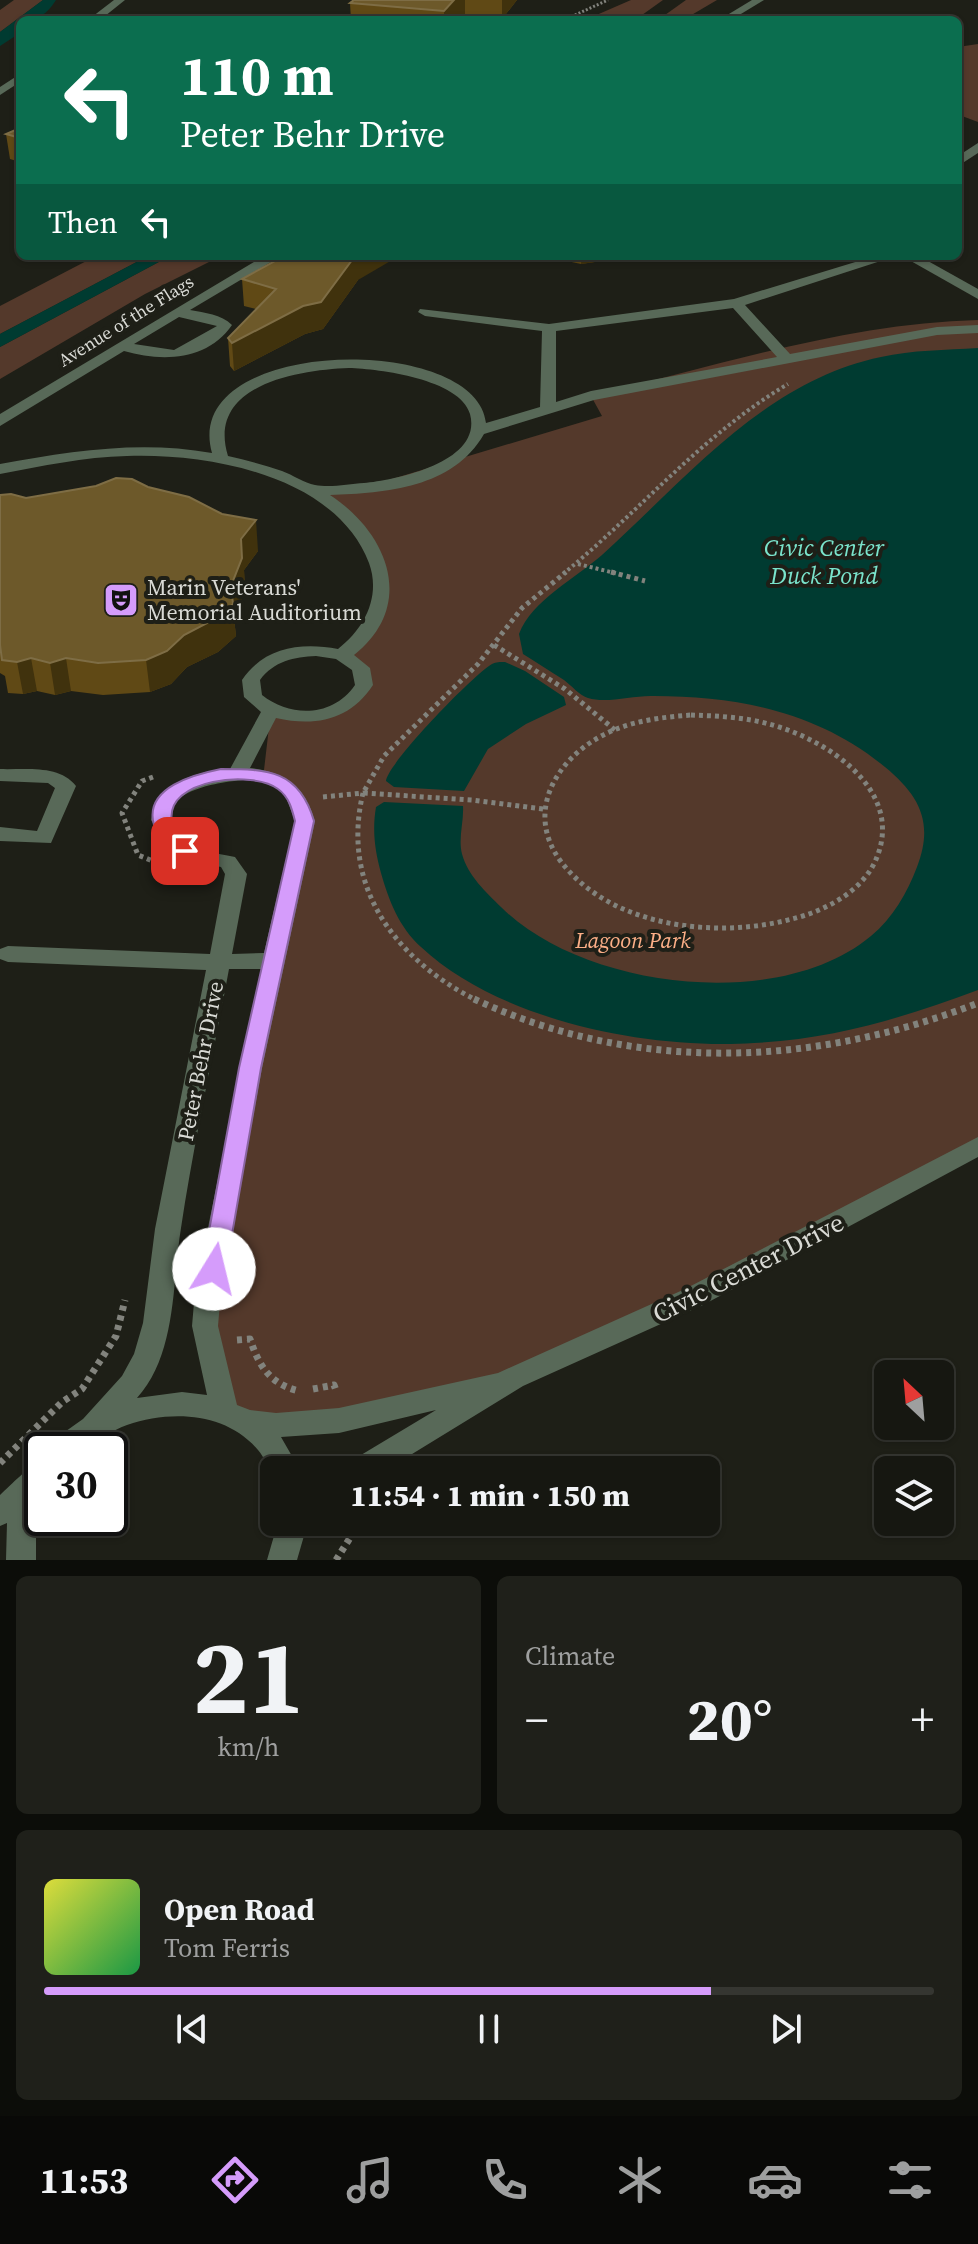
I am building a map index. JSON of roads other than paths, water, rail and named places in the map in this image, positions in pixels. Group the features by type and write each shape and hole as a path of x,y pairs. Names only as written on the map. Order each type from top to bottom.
{"street":[{"path":"98,16 120,0"},
{"path":"731,16 758,1"},
{"name":"Avenue of the Flags","path":"0,421 267,260"},
{"path":"425,312 549,328 736,303 876,260"},
{"path":"916,260 978,295"},
{"path":"736,303 786,358"},
{"path":"124,346 156,355 177,356 221,332 225,325 217,320 178,312"},
{"path":"548,410 549,328"},
{"path":"313,490 387,485 430,473 459,456 478,431 591,396 937,331 978,329"},
{"path":"222,461 216,425 233,399 273,376 327,365 383,365 438,379 452,386 472,404 478,431"},
{"path":"0,469 64,457 132,451 222,461 274,473 313,490 354,520 371,543 382,576 375,621 359,643 342,655"},
{"path":"301,651 342,655 361,668 364,676 360,694 342,708 314,716 271,710 260,704 250,688 251,680 263,664 301,651"},
{"path":"237,774 271,710"},
{"name":"Peter Behr Drive","path":"94,1425 132,1384 151,1340 159,1304 168,1229 236,874 228,862 185,851 168,833 163,823 163,813 171,795 181,786 195,780 237,774 272,778 284,784 299,800 305,821 275,961"},
{"path":"0,775 53,777 66,786 44,838 0,834"},
{"path":"8,954 275,961 250,1068 208,1291 205,1326 235,1417 266,1439 277,1456"},
{"name":"Civic Center Drive","path":"384,1456 513,1378 694,1297 978,1146"},
{"name":"Civic Center Drive","path":"94,1425 145,1405 199,1405 270,1426 321,1424 513,1378"},
{"path":"85,1432 94,1425"},
{"path":"0,1513 24,1491"},
{"path":"21,1560 20,1535 24,1511"},
{"path":"282,1560 291,1536"}],"water":[{"path":"43,0 56,0 41,16 22,16"},
{"path":"16,20 16,36 0,46 0,32"},
{"path":"140,260 163,260 0,347 0,334"},
{"name":"Civic Center Duck Pond","path":"978,348 978,990 895,1018 812,1037 754,1043 669,1041 623,1035 533,1012 454,973 421,947 396,913 379,865 375,816 376,807 384,802 463,806 461,842 465,862 473,876 501,907 537,935 580,957 630,973 682,981 735,982 786,975 832,960 871,936 886,921 913,877 922,851 924,824 915,800 885,767 859,748 805,720 746,704 685,697 588,698 523,654 519,634 544,600 602,555 697,465 764,410 800,387 839,369 881,357"},
{"path":"505,662 525,671 564,697 566,705 526,724 488,749 464,791 394,787 386,781 400,757 450,701 482,671 492,664"}],"place":[{"name":"Marin Veterans' Memorial Auditorium","path":"121,600"}],"park label":[{"name":"Lagoon Park","path":"633,940"}]}
